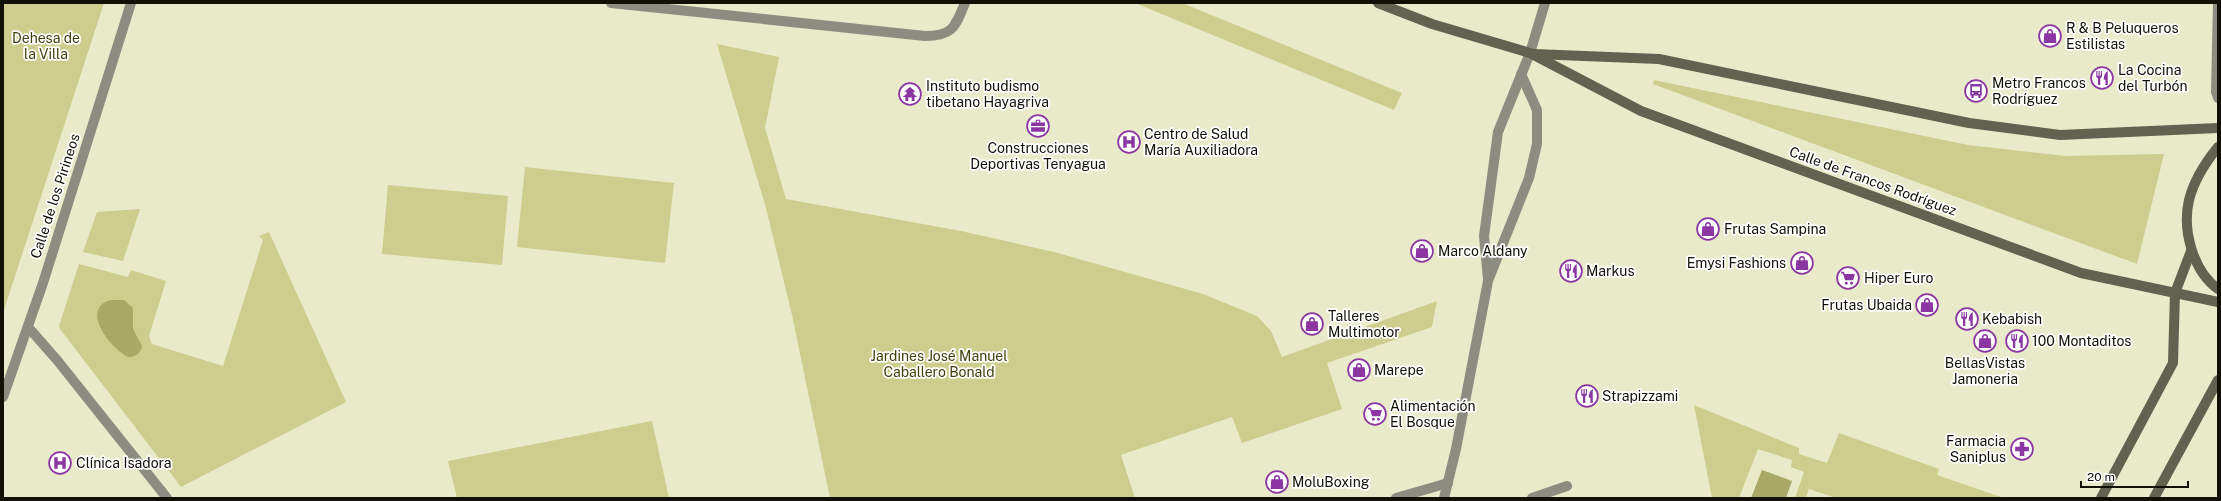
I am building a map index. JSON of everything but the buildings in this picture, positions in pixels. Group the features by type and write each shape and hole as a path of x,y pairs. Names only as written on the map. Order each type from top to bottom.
{"street":[{"name":"Calle de los Pirineos","path":"3,397 28,327 131,3"},
{"path":"611,3 925,36 939,36 949,32 956,25 965,3"},
{"name":"Calle de Francos Rodríguez","path":"1378,3 1432,24 1530,54 1649,114 2081,273 2218,302"},
{"path":"1488,281 1484,236 1498,132 1530,54 1545,3"},
{"path":"2218,3 2216,92 2218,98"},
{"name":"Calle de Francos Rodríguez","path":"1530,54 1659,59 1969,123 2060,135 2218,128"},
{"path":"1444,498 1488,281 1529,178 1537,144 1537,110 1522,74"},
{"path":"2218,147 2202,169 2189,202 2188,225 2191,251 2199,268 2218,289"},
{"path":"2101,498 2173,363 2175,293 2191,251"},
{"path":"28,327 57,360 167,498"},
{"path":"2154,498 2218,380"},
{"path":"1396,498 1448,483"},
{"path":"1532,498 1567,486"}],"green space":[{"name":"Dehesa de la Villa","path":"3,3 104,3 3,313"},
{"path":"1135,3 1182,3 1402,93 1394,110"},
{"name":"Jardines José Manuel Caballero Bonald","path":"717,44 779,57 765,128 786,199 961,231 1054,252 1203,294 1257,316 1271,331 1282,357 1437,301 1432,327 1327,363 1342,409 1242,443 1232,417 1121,455 1135,498 830,498 792,315 766,208"},
{"path":"1654,80 1968,145 2065,156 2164,154 2137,264 1653,84"},
{"path":"525,167 674,183 665,263 517,247"},
{"path":"388,185 508,196 502,265 382,254"},
{"path":"140,209 123,261 83,252 97,212"},
{"path":"269,232 346,402 181,487 60,329 59,326 79,264 128,277 131,270 166,281 149,336 152,344 223,366 263,240 259,236"},
{"path":"1694,405 1799,448 1799,454 1827,463 1839,433 1939,469 1937,475 2004,498 1836,498 1809,489 1806,498 1795,498 1804,472 1791,467 1792,460 1758,449 1739,498 1712,498"},
{"path":"652,421 669,498 457,498 448,461"}],"shaded area":[{"path":"111,300 124,300 133,308 133,329 142,346 139,353 134,356 129,357 122,353 107,338 101,329 98,320 98,311 102,304"},
{"path":"1762,470 1792,481 1786,498 1751,498"}],"place":[{"name":"R & B Peluqueros Estilistas","path":"2050,36"},
{"name":"La Cocina del Turbón","path":"2102,78"},
{"name":"Metro Francos Rodríguez","path":"1976,91"},
{"name":"Instituto budismo tibetano Hayagriva","path":"910,94"},
{"name":"Construcciones Deportivas Tenyagua","path":"1038,126"},
{"name":"Centro de Salud María Auxiliadora","path":"1129,142"},
{"name":"Frutas Sampina","path":"1708,229"},
{"name":"Marco Aldany","path":"1422,251"},
{"name":"Emysi Fashions","path":"1802,263"},
{"name":"Markus","path":"1571,271"},
{"name":"Hiper Euro","path":"1848,278"},
{"name":"Frutas Ubaida","path":"1927,305"},
{"name":"Kebabish","path":"1967,319"},
{"name":"Talleres Multimotor","path":"1312,324"},
{"name":"BellasVistas Jamoneria","path":"1985,341"},
{"name":"100 Montaditos","path":"2017,341"},
{"name":"Marepe","path":"1359,370"},
{"name":"Strapizzami","path":"1587,396"},
{"name":"Alimentación El Bosque","path":"1375,414"},
{"name":"Farmacia Saniplus","path":"2022,449"},
{"name":"Clínica Isadora","path":"60,463"},
{"name":"MoluBoxing","path":"1277,482"}]}
